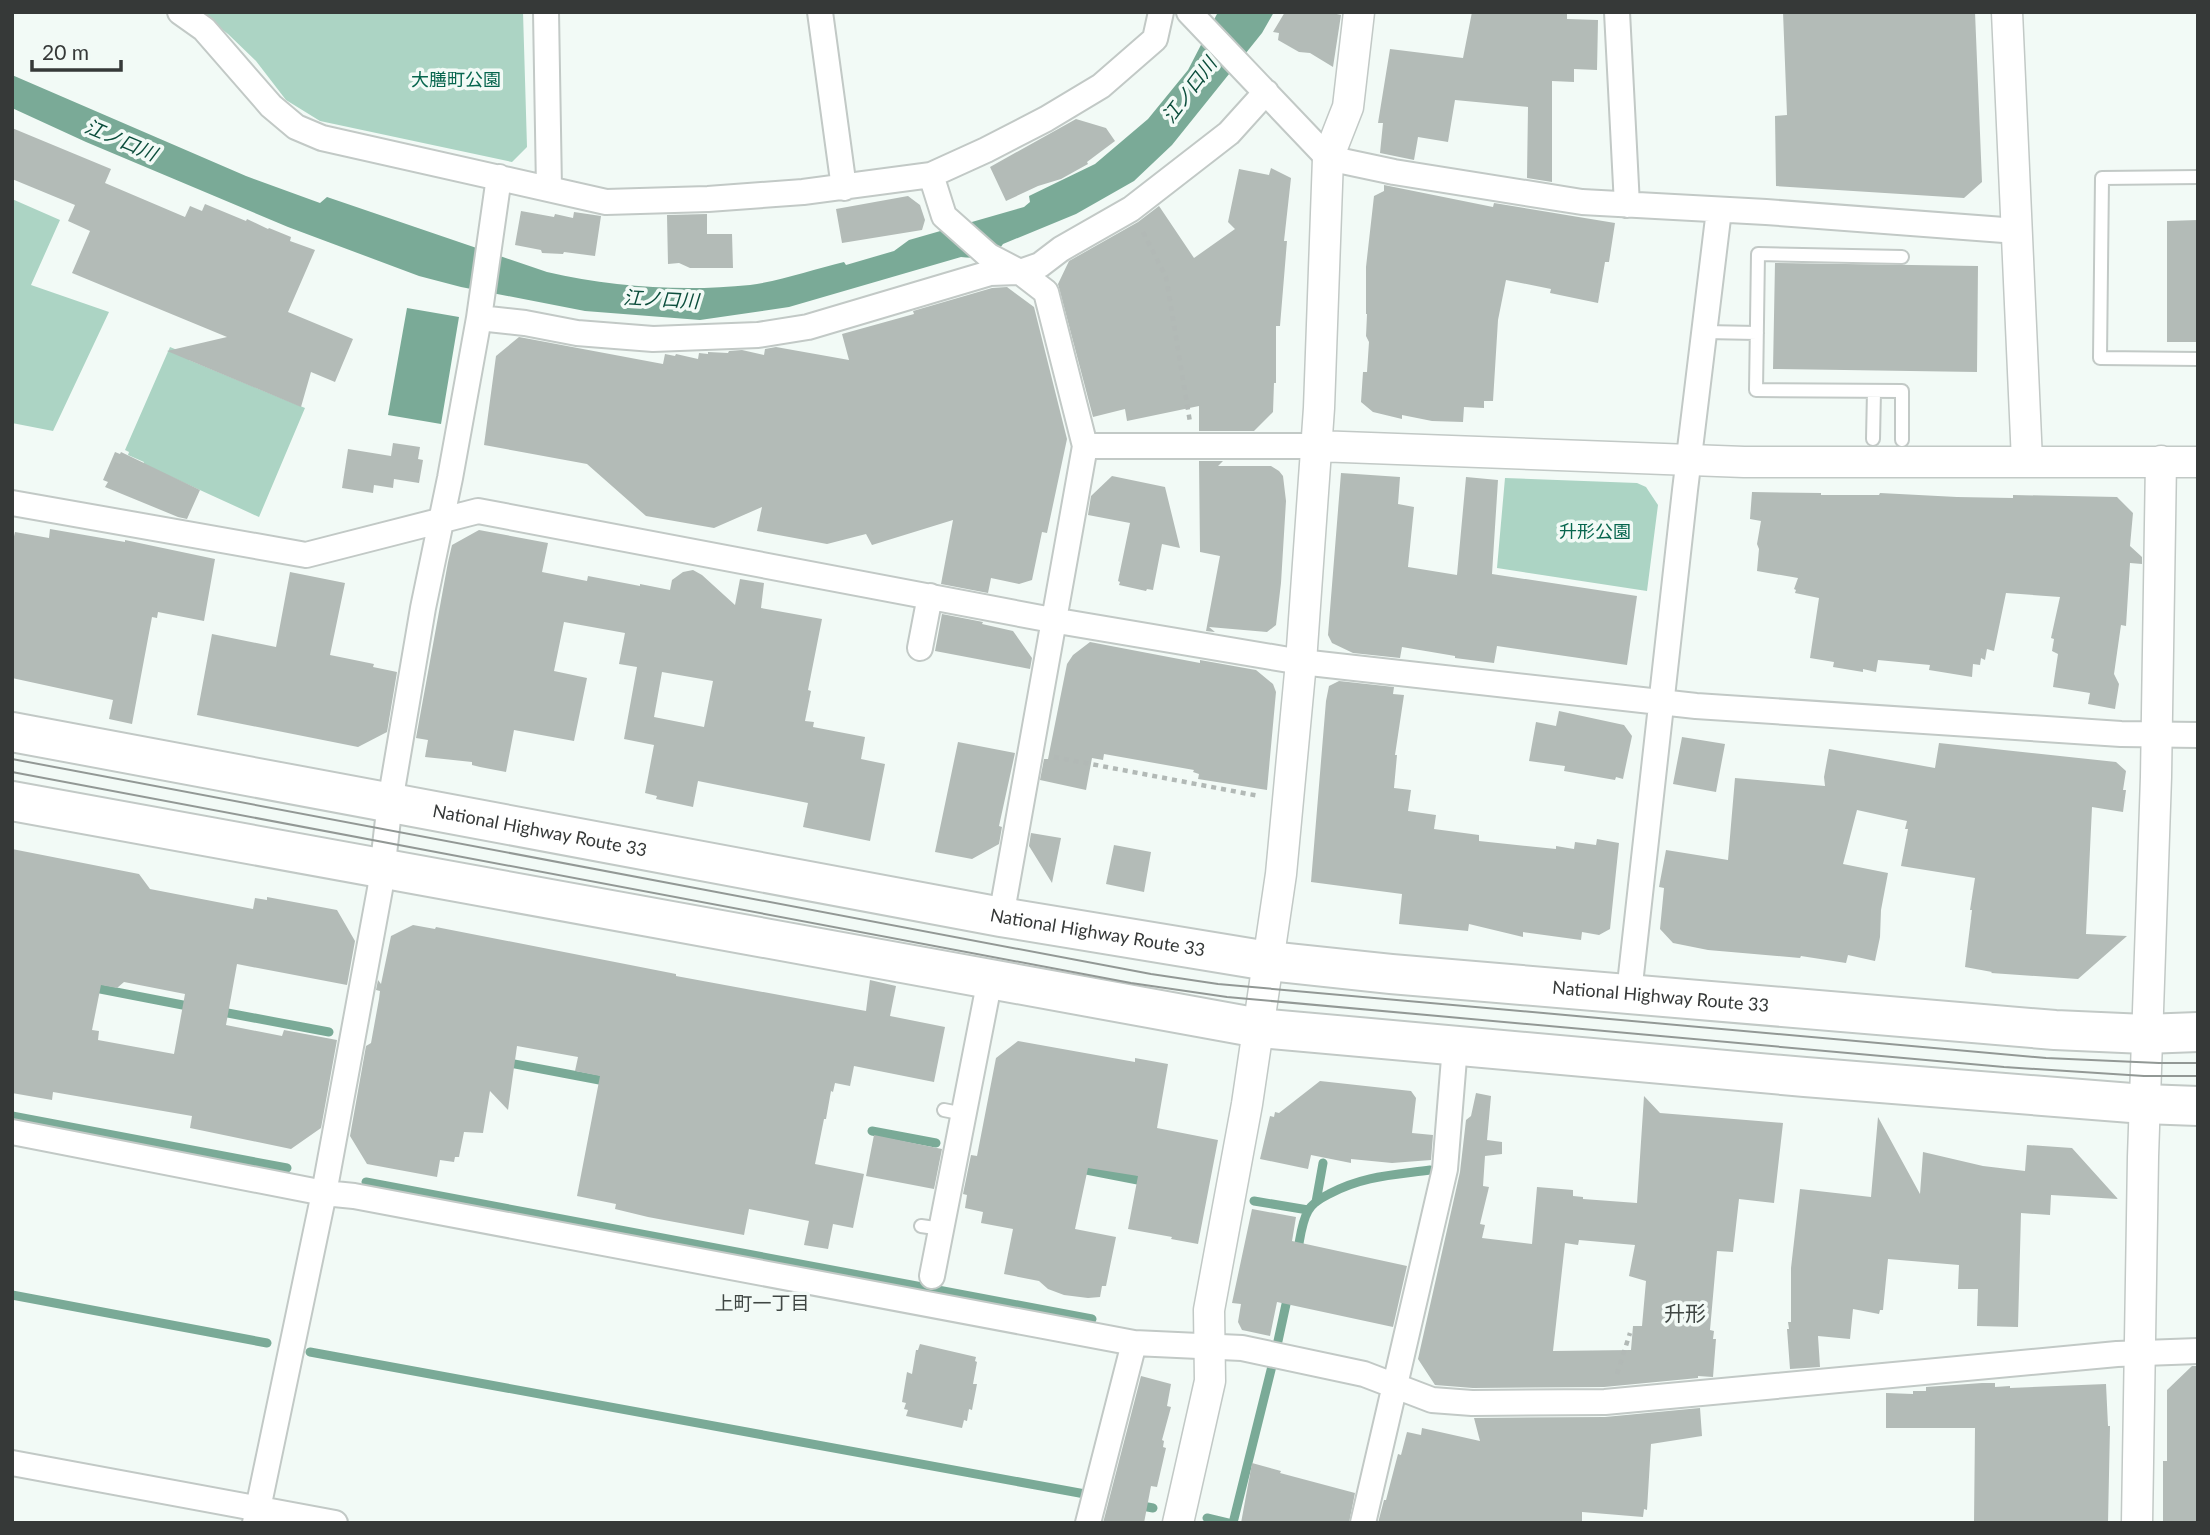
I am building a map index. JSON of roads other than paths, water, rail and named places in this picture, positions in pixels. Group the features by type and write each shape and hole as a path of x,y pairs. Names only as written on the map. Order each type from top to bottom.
{"highway":[{"name":"National Highway Route 33","path":"12,732 1000,917 1268,961 1404,975 2041,1028 2146,1034 2198,1032"},
{"path":"12,801 1259,1028 2144,1104 2198,1106"}],"street":[{"path":"180,12 204,29 271,106 296,127 322,138 606,202 708,199 844,188 931,175 1046,119 1101,86 1155,38 1161,12"},
{"path":"546,12 549,189"},
{"path":"820,12 844,188"},
{"path":"1178,1523 1210,1381 1209,1310 1259,1028 1281,874 1301,662 1316,446 1328,158 1348,107 1359,12"},
{"path":"1617,12 1627,205"},
{"path":"2007,12 2027,461"},
{"path":"1194,18 1328,158 1394,172 1582,202 1974,226 2017,231"},
{"path":"480,311 577,333 653,339 758,335 808,327 990,273 1020,272 1040,265 1061,249 1131,209 1229,133 1258,84"},
{"path":"931,175 944,216 989,257 1020,272 1046,292 1085,446 1000,917"},
{"path":"256,1515 324,1193 380,889 390,802 423,608 480,311 499,177"},
{"path":"1629,993 1719,210"},
{"path":"1085,446 1316,446 1690,461 2198,461"},
{"path":"2137,1523 2144,1104 2156,735 2161,461"},
{"path":"12,503 306,555 478,511 1052,620 1301,662 1661,702 2107,733 2198,735"},
{"path":"920,648 930,596"},
{"path":"932,1276 931,1227 954,1112 990,979"},
{"path":"1363,1523 1445,1169 1455,1046"},
{"path":"12,1132 324,1193 354,1196 889,1305 1134,1343 1242,1348 1364,1374 1432,1400 1472,1403 1610,1402 2139,1353 2198,1351"},
{"path":"1088,1523 1134,1343"},
{"path":"12,1463 256,1515 335,1523"}],"lane":[{"path":"2198,177 2102,178 2100,358 2198,359"},
{"path":"1902,257 1758,254 1756,390 1902,391 1902,440"},
{"path":"1705,332 1757,333"},
{"path":"1873,439 1874,391"}],"water":[{"name":"江ノ口川","path":"1218,12 1274,12 1262,33 1172,145 1134,181 1076,214 1003,244 989,255 961,257 789,307 700,320 585,311 419,276 288,227 12,108 12,75 246,176 320,203 327,197 547,272 648,287 725,287 773,281 844,262 846,265 894,251 909,240 1024,207 1030,202 1029,196 1095,164 1148,119 1188,70"},
{"path":"407,308 459,317 441,424 388,415"}],"waterway":[{"path":"90,987 193,1007"},
{"path":"217,1011 329,1032"},
{"path":"504,1062 610,1082"},
{"path":"12,1116 287,1168"},
{"path":"872,1131 936,1143"},
{"path":"1316,1202 1323,1163"},
{"path":"1076,1168 1148,1182"},
{"path":"1297,1254 1306,1216 1320,1199 1341,1188 1366,1180 1430,1170"},
{"path":"366,1182 1092,1319"},
{"path":"1254,1201 1308,1210"},
{"path":"12,1295 267,1343"},
{"path":"1278,1341 1288,1295"},
{"path":"310,1352 1085,1494"},
{"path":"1233,1523 1272,1366"},
{"path":"1137,1505 1153,1508"},
{"path":"1207,1518 1228,1523"}],"tram line":[{"path":"12,759 1151,974 1218,984 2046,1058 2198,1063"},
{"path":"12,772 1131,983 1227,997 2004,1067 2144,1076 2198,1076"}],"district":[{"name":"上町一丁目","path":"762,1303"},
{"name":"升形","path":"1685,1314"}],"park label":[{"name":"大膳町公園","path":"456,80"},
{"name":"升形公園","path":"1595,532"}]}
